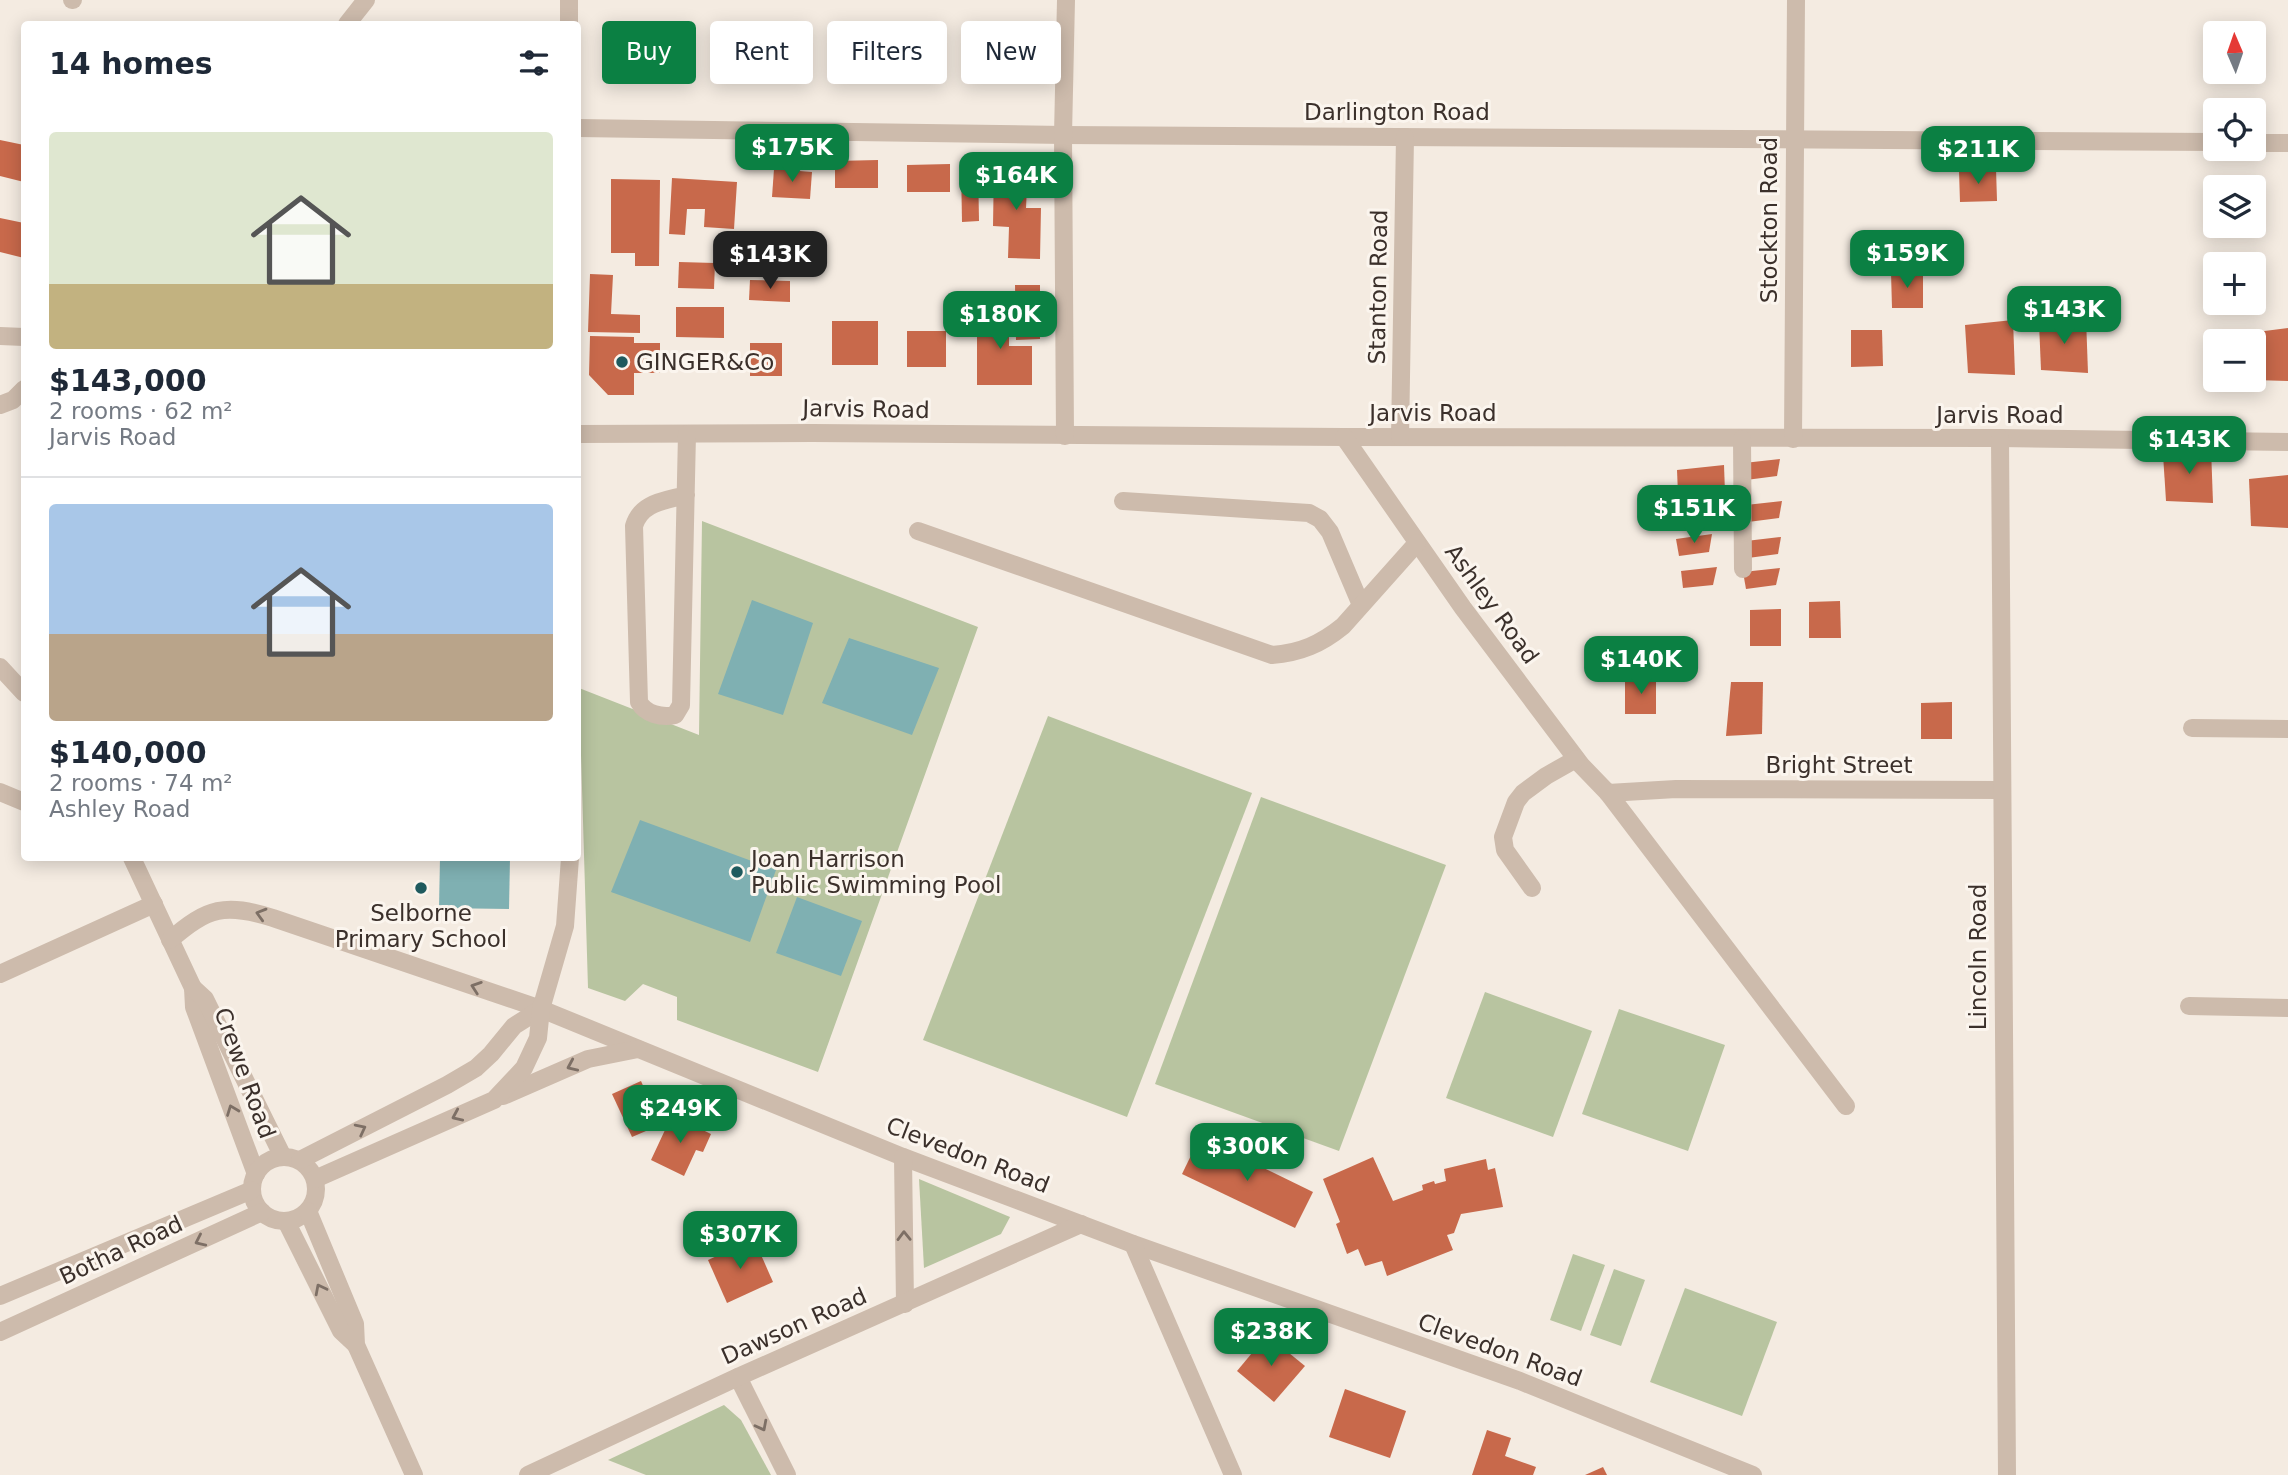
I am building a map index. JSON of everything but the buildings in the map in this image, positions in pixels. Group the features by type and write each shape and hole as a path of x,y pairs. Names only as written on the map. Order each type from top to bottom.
{"street":[{"path":"349,21 366,0"},
{"path":"569,0 569,21"},
{"path":"1065,436 1063,135 1066,0"},
{"name":"Stockton Road","path":"1793,439 1796,0"},
{"name":"Darlington Road","path":"581,128 1063,135 2203,142"},
{"name":"Stanton Road","path":"1400,437 1405,137"},
{"path":"2266,143 2288,143"},
{"path":"0,337 21,337"},
{"path":"0,405 13,400 21,392"},
{"name":"Jarvis Road","path":"581,434 2000,438 2288,442"},
{"path":"686,495 642,509 634,526 639,702 646,711 668,717 675,715 681,705 686,495 687,434"},
{"name":"Ashley Road","path":"1344,437 1463,608 1576,759 1608,793 1846,1106"},
{"name":"Lincoln Road","path":"2000,438 2007,1475"},
{"path":"1742,439 1742,569"},
{"path":"1123,501 1309,513 1320,519 1330,532 1362,605"},
{"path":"918,531 1272,655 1299,652 1317,644 1343,626 1417,543"},
{"path":"0,667 21,690"},
{"path":"2192,728 2288,729"},
{"path":"1532,888 1505,850 1503,837 1516,802 1523,793 1576,759"},
{"name":"Bright Street","path":"1608,793 1676,789 2002,790"},
{"path":"0,792 21,801"},
{"name":"Crewe Road","path":"134,861 192,988 194,1007 254,1182"},
{"path":"494,1100 524,1068 538,1038 541,1009 565,926 570,861"},
{"path":"0,974 155,904"},
{"name":"Clevedon Road","path":"170,940 203,915 233,909 252,911 541,1009 903,1157 1133,1244 1520,1381 1753,1475"},
{"name":"Crewe Road","path":"192,988 205,999 292,1158"},
{"path":"2189,1006 2288,1008"},
{"path":"292,1158 307,1165 315,1179 313,1204 302,1216 286,1221 269,1217 262,1212 254,1198 254,1182 267,1161 292,1158 447,1086 476,1068 514,1026 541,1009"},
{"path":"315,1179 588,1059 638,1049"},
{"path":"903,1157 905,1304"},
{"name":"Botha Road","path":"0,1296 254,1182"},
{"path":"308,1211 355,1324 356,1345 414,1475"},
{"name":"Botha Road","path":"0,1332 262,1212"},
{"path":"286,1221 341,1331 356,1345"},
{"name":"Dawson Road","path":"528,1475 738,1377 1080,1224"},
{"path":"1133,1244 1233,1475"},
{"path":"738,1377 787,1475"}],"green space":[{"name":"Joan Harrison Public Swimming Pool","path":"702,521 978,627 818,1072 677,1020 677,997 643,984 625,1001 588,988 581,689 699,735"},
{"path":"1048,716 1252,793 1127,1117 923,1040"},
{"path":"1261,797 1446,865 1339,1151 1155,1084"},
{"path":"1485,992 1592,1031 1553,1137 1446,1098"},
{"path":"1619,1009 1725,1045 1688,1151 1582,1114"},
{"path":"919,1179 1010,1217 1001,1234 924,1268"},
{"path":"1573,1254 1605,1265 1581,1331 1550,1320"},
{"path":"1614,1269 1645,1280 1621,1346 1590,1335"},
{"path":"1685,1288 1777,1322 1742,1416 1650,1382"},
{"path":"724,1405 741,1420 771,1475 646,1475 608,1460"}],"water":[{"path":"752,600 813,623 783,715 718,694"},
{"path":"849,638 939,668 912,735 822,703"},
{"path":"640,820 776,870 750,942 611,892"},
{"path":"440,861 510,861 509,909 439,908"},
{"path":"797,897 862,921 841,976 776,953"}],"place":[{"name":"GINGER&Co","path":"622,362"},
{"name":"Joan Harrison Public Swimming Pool","path":"737,872"},
{"name":"Selborne Primary School","path":"421,888"}]}
